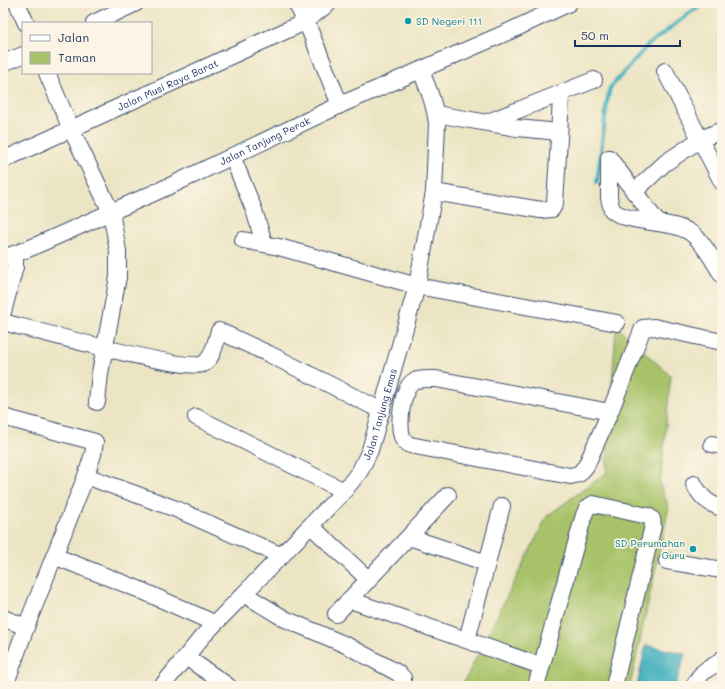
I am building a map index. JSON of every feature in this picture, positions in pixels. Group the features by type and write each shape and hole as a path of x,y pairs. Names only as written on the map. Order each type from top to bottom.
{"street":[{"path":"17,3 26,22"},
{"path":"96,22 136,3"},
{"path":"296,3 306,21 340,105"},
{"name":"Jalan Musi Raya Barat","path":"3,160 306,21 329,3"},
{"name":"Jalan Tanjung Perak","path":"3,312 15,268 9,256 111,212 340,105 510,31 569,3"},
{"path":"3,63 22,55"},
{"name":"Jalan Tanjung Emas","path":"162,686 214,623 282,556 356,478 365,462 382,411 418,286 434,192 437,158 436,114 421,70"},
{"path":"665,71 722,182"},
{"path":"47,74 71,129 111,212 118,251 118,278 97,402"},
{"path":"485,123 594,80"},
{"path":"434,192 541,210 550,210 555,203 561,94"},
{"path":"436,114 485,123 560,132"},
{"path":"634,192 665,163 701,139 722,130"},
{"path":"232,156 254,210 264,243"},
{"path":"658,223 609,158 609,198 612,210 621,215 684,229 698,238 722,275"},
{"path":"243,240 264,243 418,286 617,323"},
{"path":"3,322 105,348 176,363 200,365 207,361 219,331 263,351 382,411"},
{"path":"610,412 436,379 427,379 414,381 410,384 404,398 400,424 403,439 410,445 570,476 579,474 586,466 610,412 643,328 654,328 722,342"},
{"path":"3,417 95,442 86,476 26,627 5,686"},
{"path":"196,417 344,491"},
{"path":"86,476 176,510 282,556"},
{"path":"694,484 702,498 722,508"},
{"path":"336,614 448,495"},
{"path":"536,686 581,522 586,508 593,504 644,515 652,520 653,526 614,686"},
{"path":"468,640 502,506"},
{"path":"311,526 369,580"},
{"path":"409,537 487,563"},
{"path":"54,556 138,589 214,623"},
{"path":"667,561 722,570"},
{"path":"244,594 285,619 346,645 398,673 403,678 403,686"},
{"path":"350,600 541,666"},
{"path":"3,618 26,627"},
{"path":"186,657 228,686"},
{"path":"694,686 704,671 716,665 722,659"}],"green space":[{"path":"616,326 671,376 660,485 669,507 630,686 462,686 547,516 606,473"}],"water":[{"path":"646,645 685,654 675,686 637,686"}],"waterway":[{"path":"597,183 610,88 648,45 695,9 708,3"}],"place":[{"name":"SD Negeri 111","path":"408,21"},
{"name":"SD Perumahan Guru","path":"693,549"}]}
